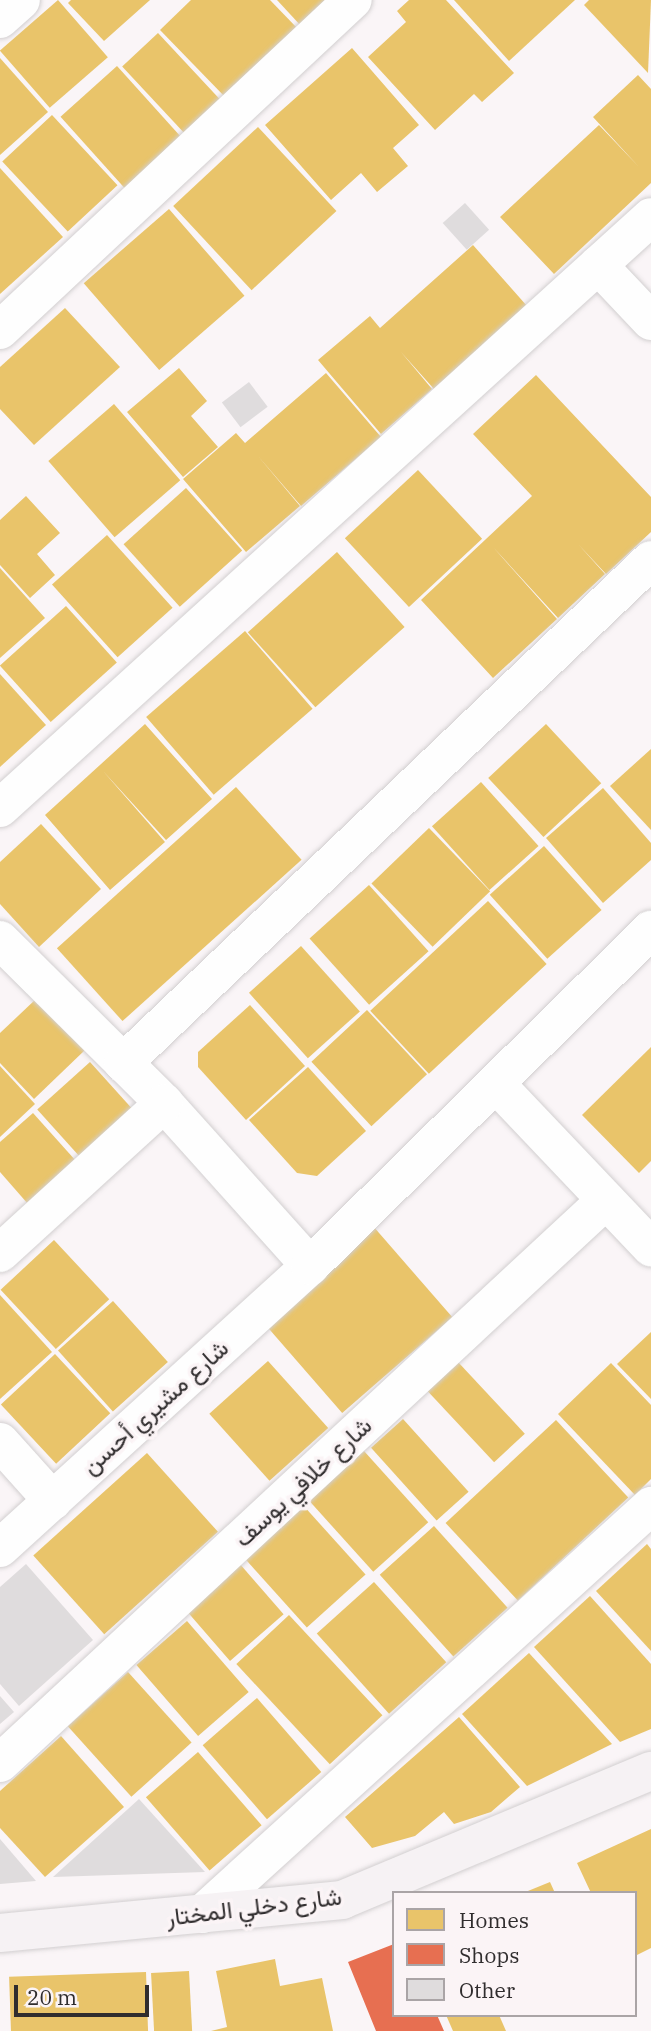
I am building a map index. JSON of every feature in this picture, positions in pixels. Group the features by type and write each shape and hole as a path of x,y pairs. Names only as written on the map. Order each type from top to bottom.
{"main road":[{"name":"شارع دخلي المختار","path":"0,1933 342,1900 651,1771"}],"street":[{"path":"0,19 21,0"},
{"path":"0,330 353,0"},
{"path":"0,808 651,216"},
{"path":"598,265 651,321"},
{"path":"123,1063 651,559"},
{"name":"شارع مشيري أحسن","path":"0,1548 310,1266 497,1085 651,930"},
{"path":"0,940 164,1103 310,1266"},
{"path":"497,1085 651,1247"},
{"path":"0,1254 164,1103"},
{"name":"شارع خلافي يوسف","path":"0,1763 605,1201"},
{"path":"0,1442 53,1501"},
{"path":"202,1914 651,1506"}],"building: Homes":[{"path":"58,0 108,57 50,108 0,50"},
{"path":"71,0 150,0 104,41 68,3"},
{"path":"191,0 270,0 298,29 226,98 160,30"},
{"path":"277,0 331,0 302,27"},
{"path":"409,0 446,0 514,73 482,102 474,94 435,130 368,57 406,22 397,11"},
{"path":"454,0 575,0 509,61"},
{"path":"589,0 651,0 648,73 584,5"},
{"path":"158,33 221,101 186,134 122,66"},
{"path":"352,48 419,125 393,148 408,166 377,192 361,173 331,200 265,125"},
{"path":"0,58 48,112 0,155"},
{"path":"117,66 181,137 125,188 61,117"},
{"path":"638,75 651,89 651,183 554,274 500,217 599,125 639,167 593,117"},
{"path":"52,115 117,185 68,232 2,161"},
{"path":"258,127 336,211 252,290 173,206"},
{"path":"0,168 63,237 0,294"},
{"path":"169,209 244,296 159,370 84,283"},
{"path":"473,245 527,306 434,389 401,352 432,389 381,434 318,360 370,316 380,328"},
{"path":"65,308 120,367 34,445 0,409 0,367"},
{"path":"179,368 207,401 191,416 218,447 183,477 127,412"},
{"path":"326,373 381,437 301,506 258,456 300,506 246,552 183,479 236,433 245,443"},
{"path":"536,375 651,497 651,532 606,574 578,544 605,574 558,618 493,547 557,619 493,678 421,600 532,496 473,434"},
{"path":"114,404 180,480 115,537 48,461"},
{"path":"418,470 482,539 409,607 345,538"},
{"path":"186,488 242,550 180,607 124,544"},
{"path":"26,496 60,533 37,554 55,575 30,598 0,565 0,520"},
{"path":"107,535 173,608 118,657 52,585"},
{"path":"337,552 405,627 315,707 248,632"},
{"path":"0,568 45,618 0,658"},
{"path":"66,606 117,662 51,722 0,665"},
{"path":"245,631 313,709 214,795 146,717"},
{"path":"0,674 46,725 0,767"},
{"path":"145,724 212,799 166,840 103,771 165,842 110,890 45,815"},
{"path":"546,724 601,783 543,837 488,778"},
{"path":"651,749 651,830 610,786"},
{"path":"481,782 539,846 489,890 432,826"},
{"path":"236,787 302,860 122,1021 57,948"},
{"path":"603,788 651,843 651,860 603,903 546,838"},
{"path":"41,824 101,889 39,947 0,904 0,862"},
{"path":"429,828 490,891 433,947 371,884"},
{"path":"544,846 602,910 547,959 490,895"},
{"path":"369,885 429,951 369,1005 310,939"},
{"path":"488,901 547,964 429,1074 370,1011"},
{"path":"301,946 360,1011 308,1058 249,993"},
{"path":"36,999 85,1050 34,1099 0,1063 0,1033"},
{"path":"250,1005 305,1066 246,1120 198,1067 198,1052"},
{"path":"367,1010 427,1074 371,1126 311,1062"},
{"path":"651,1047 651,1161 639,1173 582,1115"},
{"path":"90,1062 134,1111 81,1159 37,1110"},
{"path":"0,1066 35,1104 0,1137"},
{"path":"308,1067 366,1131 317,1176 297,1173 249,1120"},
{"path":"33,1113 76,1161 28,1204 0,1172 0,1142"},
{"path":"373,1226 452,1317 342,1413 263,1322"},
{"path":"54,1240 109,1299 56,1349 1,1290"},
{"path":"0,1295 52,1352 0,1399"},
{"path":"113,1301 168,1362 113,1411 58,1351"},
{"path":"651,1332 651,1399 617,1364"},
{"path":"55,1354 110,1413 56,1464 1,1404"},
{"path":"268,1361 328,1428 270,1481 209,1414"},
{"path":"458,1362 525,1434 494,1462 427,1391"},
{"path":"611,1363 651,1405 651,1479 635,1495 558,1414"},
{"path":"403,1419 469,1492 437,1521 371,1448"},
{"path":"556,1420 628,1498 518,1601 446,1523"},
{"path":"364,1451 428,1522 373,1572 309,1501"},
{"path":"147,1453 218,1532 104,1634 33,1555"},
{"path":"302,1504 366,1575 307,1627 243,1557"},
{"path":"434,1526 508,1608 453,1657 380,1575"},
{"path":"647,1544 651,1549 651,1651 596,1591"},
{"path":"239,1563 284,1614 230,1661 185,1610"},
{"path":"374,1582 446,1662 389,1714 317,1634"},
{"path":"590,1596 651,1664 651,1729 620,1742 534,1647"},
{"path":"289,1615 382,1715 330,1764 236,1664"},
{"path":"187,1621 249,1692 198,1736 136,1665"},
{"path":"529,1653 612,1744 527,1786 462,1714"},
{"path":"128,1672 192,1743 131,1797 68,1726"},
{"path":"257,1698 321,1772 267,1819 203,1745"},
{"path":"459,1717 520,1787 491,1812 454,1824 444,1812 415,1836 372,1848 345,1817"},
{"path":"61,1736 124,1807 45,1877 0,1828 0,1791"},
{"path":"198,1752 262,1825 210,1870 146,1797"},
{"path":"651,1829 651,1948 637,1955 637,1891 590,1891 577,1863"},
{"path":"550,1882 554,1891 528,1891"},
{"path":"275,1959 280,1986 322,1978 333,2031 211,2031 227,2027 216,1971"},
{"path":"189,1971 192,2031 154,2031 151,1973"},
{"path":"146,1972 148,2031 11,2031 9,1977"},
{"path":"447,2017 500,2017 506,2031 453,2031"}],"building: Shops":[{"path":"392,1945 392,2017 438,2017 444,2031 376,2031 348,1962"}],"building: Other":[{"path":"465,203 489,230 467,250 443,223"},
{"path":"249,382 268,407 241,427 222,402"},
{"path":"26,1564 93,1640 19,1706 0,1684 0,1587"},
{"path":"0,1696 14,1712 0,1724"},
{"path":"139,1799 205,1872 53,1877"},
{"path":"0,1839 36,1881 0,1884"}]}
